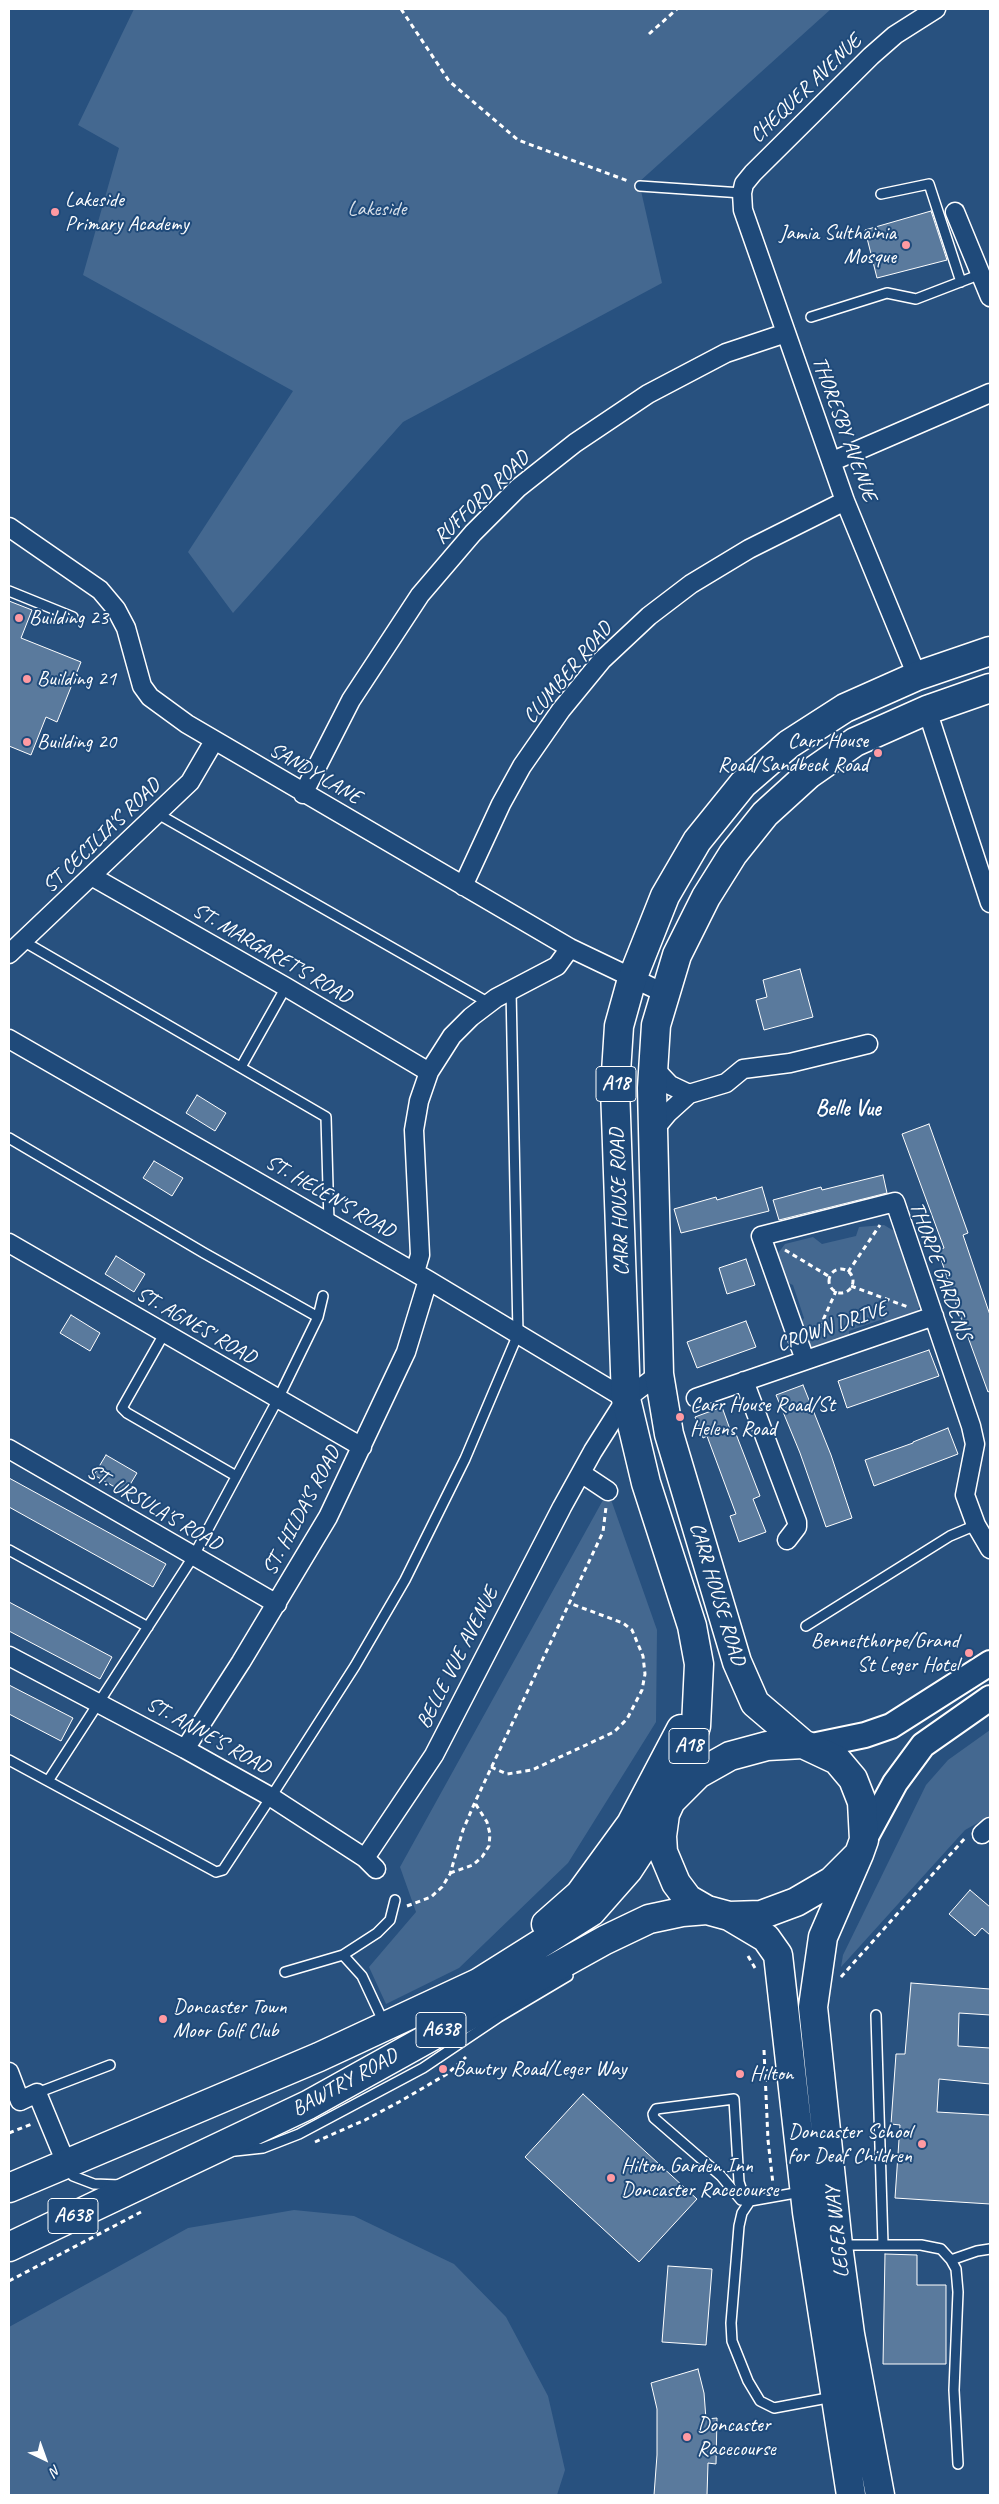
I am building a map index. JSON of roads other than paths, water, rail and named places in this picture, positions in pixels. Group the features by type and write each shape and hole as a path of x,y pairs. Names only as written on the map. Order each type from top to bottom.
{"highway":[{"name":"CARR HOUSE ROAD","path":"668,1807 696,1726 699,1664 692,1626 646,1483 626,1399 615,1088 620,1026 632,979 665,896 697,841 743,784 789,744 845,708 917,676 990,651"},
{"name":"CARR HOUSE ROAD","path":"861,1847 862,1802 853,1779 837,1760 808,1745 755,1704 737,1662 669,1434 659,1374 653,1131 656,1025 664,993 677,955 706,897 733,854 765,814 809,774 855,742 926,710 990,688"},
{"name":"BAWTRY ROAD","path":"478,1983 580,1894 631,1824 684,1724 699,1689"},
{"path":"668,1807 698,1774 730,1756 767,1746 808,1745"},
{"name":"BAWTRY ROAD","path":"9,2188 387,2027 478,1983 591,1912 628,1870 668,1807"},
{"name":"LEGER WAY","path":"668,1807 662,1836 663,1852 676,1883 688,1899 706,1913 766,1938 778,1955 806,2192 839,2388 851,2495"},
{"name":"BAWTRY ROAD","path":"9,2247 142,2197 203,2155 308,2105 604,1940 649,1919 706,1913 761,1915 796,1902 832,1881 861,1847"},
{"name":"LEGER WAY","path":"861,1847 824,1937 812,2007 847,2342 880,2495"}],"street":[{"name":"CHEQUER AVENUE","path":"742,193 744,184 753,173 870,56 895,35 936,9"},
{"name":"THORESBY AVENUE","path":"742,193 742,210 846,501 917,676"},
{"path":"955,212 987,285"},
{"name":"RUFFORD ROAD","path":"304,794 352,700 420,595 473,533 518,488 575,443 648,394 726,353 786,333"},
{"path":"833,461 990,393"},
{"name":"CLUMBER ROAD","path":"463,886 501,804 522,766 561,710 602,660 648,616 691,584 749,549 846,501"},
{"name":"SANDY LANE","path":"9,527 100,590 116,609 126,628 142,686 150,697 214,741 570,948 664,993"},
{"path":"926,710 990,903"},
{"name":"ST CECILIA'S ROAD","path":"9,954 93,877 190,782 214,741"},
{"name":"ST. MARGARET'S ROAD","path":"93,877 286,987 429,1072"},
{"name":"ST. HILDA'S ROAD","path":"185,1748 277,1604 328,1516 406,1352 421,1276 414,1130 418,1102 429,1072 452,1036 472,1017 489,1003 557,966 570,948"},
{"name":"ST. HELEN'S ROAD","path":"9,1039 329,1222 626,1399"},
{"path":"653,1131 668,1113 689,1094 719,1086 743,1070 752,1067 790,1063 868,1044"},
{"path":"654,1067 670,1085 689,1094"},
{"name":"THORPE GARDENS","path":"805,1360 761,1236 895,1202 961,1394 976,1444 965,1495 976,1526 990,1549"},
{"name":"ST. AGNES' ROAD","path":"9,1243 362,1447"},
{"name":"CROWN DRIVE","path":"696,1398 934,1316"},
{"path":"626,1399 659,1374"},
{"path":"744,1381 797,1522 797,1527 787,1540"},
{"name":"BELLE VUE AVENUE","path":"371,1863 434,1755 581,1473 626,1399"},
{"name":"ST. URSULA'S ROAD","path":"9,1449 277,1604"},
{"path":"581,1473 608,1491"},
{"name":"ST. ANNE'S ROAD","path":"9,1656 100,1702 271,1797 371,1863"},
{"path":"808,1745 865,1735 891,1726 990,1662"},
{"path":"861,1847 895,1783 923,1745 990,1698"},
{"path":"9,2072 20,2101 37,2093 66,2163"}],"lane":[{"path":"881,194 929,184 961,282"},
{"path":"640,186 742,193"},
{"path":"811,317 887,293 916,299 961,282 987,285"},
{"path":"9,591 73,617"},
{"path":"158,814 489,1003"},
{"path":"23,941 326,1117 329,1222"},
{"path":"240,1067 286,987"},
{"path":"9,1760 216,1872 222,1870 271,1797 355,1666 405,1580 465,1459 518,1334 511,990"},
{"path":"9,1138 204,1253 318,1317"},
{"path":"48,1781 193,1556 278,1399 318,1317 324,1296"},
{"path":"164,1334 122,1408 127,1413 236,1476"},
{"path":"806,1626 950,1536 976,1526"},
{"path":"9,1550 148,1627"},
{"path":"285,1972 343,1955 377,1933 390,1920 394,1905"},
{"path":"626,1941 706,1913"},
{"path":"343,1955 362,1976 387,2027"},
{"path":"203,2155 263,2148 299,2134 422,2068 499,2017 575,1972"},
{"path":"876,2016 883,2244"},
{"path":"37,2093 110,2065"},
{"path":"750,2201 742,2191 739,2182 734,2099 659,2107 653,2114 721,2176 741,2200 750,2201 806,2192"},
{"path":"66,2163 73,2176 94,2184 142,2197"},
{"path":"750,2201 742,2213 739,2226 731,2323 732,2341 750,2386 760,2401 774,2408 839,2388"},
{"path":"838,2245 921,2245 941,2249 956,2269 958,2292 954,2390 958,2464"},
{"path":"951,2260 977,2251 990,2249"}],"place":[{"name":"Lakeside Primary Academy","path":"55,212"},
{"name":"Jamia Sulthainia Mosque","path":"906,245"},
{"name":"Building 23","path":"19,618"},
{"name":"Building 21","path":"27,679"},
{"name":"Building 20","path":"27,742"},
{"name":"Carr House Road/Sandbeck Road","path":"878,753"},
{"name":"Carr House Road/St Helens Road","path":"680,1417"},
{"name":"Bennetthorpe/Grand St Leger Hotel","path":"969,1653"},
{"name":"Doncaster Town Moor Golf Club","path":"163,2019"},
{"name":"Bawtry Road/Leger Way","path":"443,2069"},
{"name":"Hilton","path":"740,2074"},
{"name":"Doncaster School for Deaf Children","path":"922,2144"},
{"name":"Hilton Garden Inn Doncaster Racecourse","path":"611,2178"},
{"name":"Doncaster Racecourse","path":"687,2437"}],"district":[{"name":"Belle Vue","path":"848,1109"}],"park label":[{"name":"Lakeside","path":"377,209"}]}
